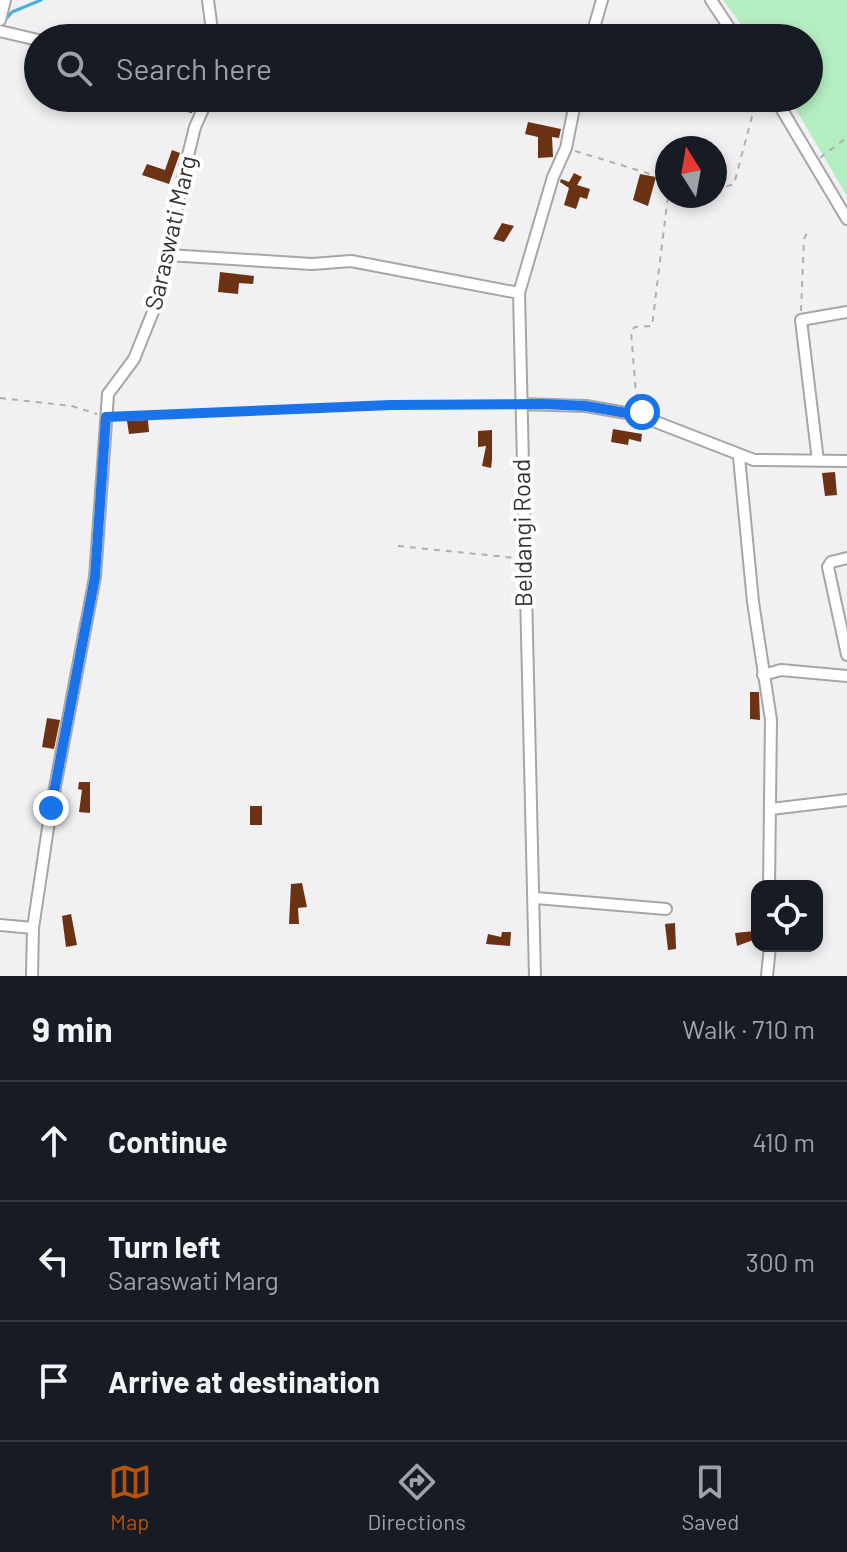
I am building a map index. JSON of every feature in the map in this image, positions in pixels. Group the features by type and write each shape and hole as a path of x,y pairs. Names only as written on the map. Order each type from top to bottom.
{"street":[{"path":"0,20 5,0"},
{"path":"208,0 211,24"},
{"path":"595,24 602,0"},
{"path":"711,0 727,24"},
{"path":"0,31 24,37"},
{"name":"Saraswati Marg","path":"32,976 33,928 51,808 94,591 108,394 134,359 159,297 195,127 202,112"},
{"name":"Beldangi Road","path":"535,976 536,898 523,559 519,293 553,177 566,148 573,112"},
{"path":"783,112 847,219"},
{"path":"168,255 312,264 351,261 519,293"},
{"path":"818,461 801,320 847,312"},
{"path":"520,404 586,406 638,415 739,457 773,462 847,461"},
{"path":"739,457 763,675 771,720 769,880"},
{"path":"847,558 831,562 828,567 847,655"},
{"path":"763,675 781,670 847,676"},
{"path":"771,809 847,800"},
{"path":"536,898 666,909"},
{"path":"0,925 33,928"},
{"path":"767,976 769,952"}],"path":[{"path":"727,186 734,184 753,112"},
{"path":"813,163 847,137"},
{"path":"566,148 655,176"},
{"path":"638,415 642,412 653,413 657,409 636,394 631,331 635,327 652,326 667,208"},
{"path":"801,320 804,239 809,229"},
{"path":"0,398 72,406 106,417 391,405 520,404"},
{"path":"398,546 523,559"}],"green space":[{"path":"723,0 847,0 847,196 797,112 823,112 823,24 741,24"}],"building":[{"path":"528,122 561,129 559,138 552,137 553,157 538,158 538,137 525,134"},
{"path":"172,150 180,153 169,184 142,175 147,164 165,170"},
{"path":"574,173 582,177 577,185 590,189 587,199 580,197 576,209 564,205 569,188 560,182 561,179 569,182"},
{"path":"640,174 655,177 648,206 633,200"},
{"path":"502,223 514,226 504,242 493,239"},
{"path":"220,272 254,276 253,284 239,283 238,294 218,292"},
{"path":"148,420 149,432 129,434 127,421"},
{"path":"613,429 642,434 641,442 629,439 628,445 611,442"},
{"path":"492,430 491,468 482,466 486,446 478,447 478,431"},
{"path":"835,472 837,495 825,496 822,473"},
{"path":"750,692 759,692 760,720 750,719"},
{"path":"47,718 60,720 54,749 42,747"},
{"path":"79,782 90,782 90,813 79,812 82,790 78,789"},
{"path":"250,806 262,806 262,825 250,825"},
{"path":"302,883 307,907 298,908 299,924 289,924 291,884"},
{"path":"71,914 77,945 66,947 62,916"},
{"path":"675,923 676,949 668,950 665,924"},
{"path":"751,931 751,941 737,946 735,933"},
{"path":"502,932 511,932 510,946 486,944 488,934 501,937"}],"waterway":[{"path":"0,26 12,12 41,0"}],"route":[{"path":"51,808 90,618 106,417 391,405 462,407 559,404 638,415 642,412"}]}
